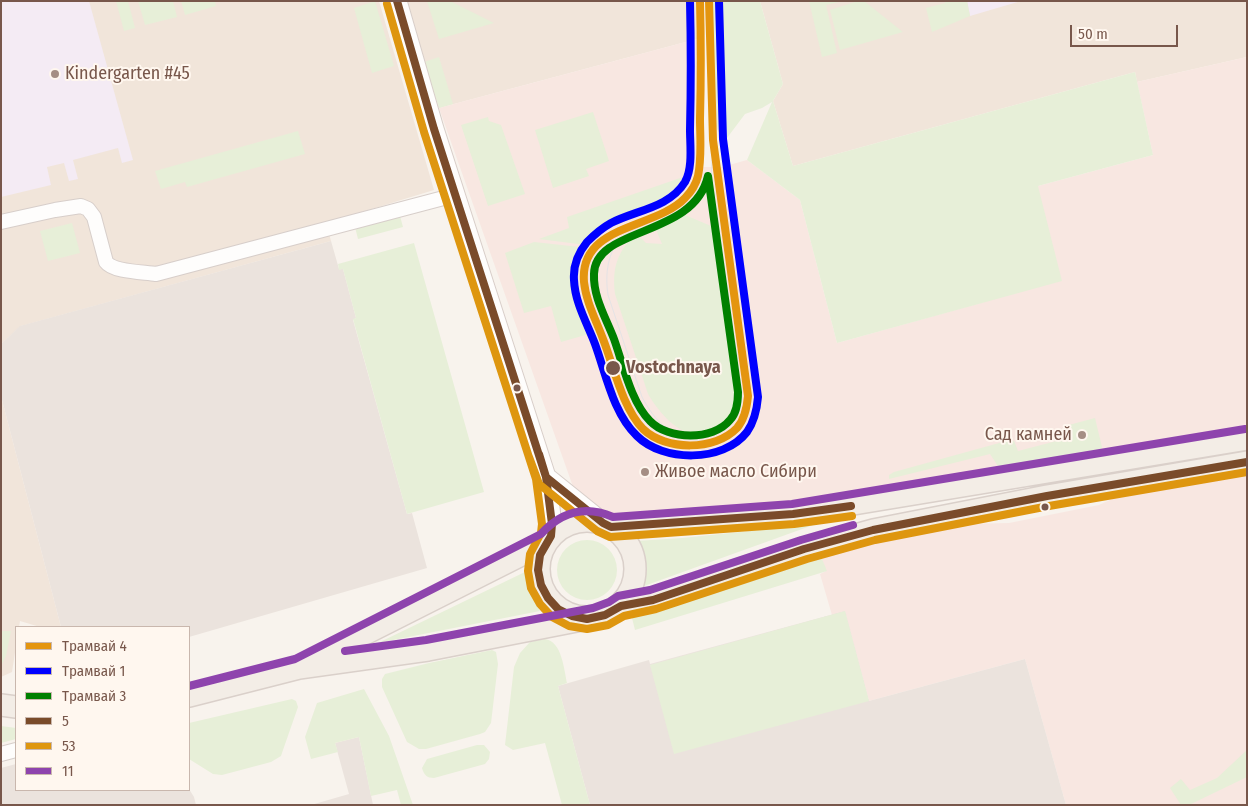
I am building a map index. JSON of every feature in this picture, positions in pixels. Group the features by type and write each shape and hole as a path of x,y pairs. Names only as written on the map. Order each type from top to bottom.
{"main road":[{"path":"397,1 418,79 546,476 552,524 549,539"},
{"path":"587,619 572,616 558,609 548,598 541,585 538,570 540,555 549,539 560,527 574,522 588,520 607,525 793,514 1247,439"},
{"path":"190,696 299,668 428,650 605,615 621,606 653,600 804,549 873,530 1047,496 1247,462"},
{"path":"546,476 623,537 631,550 635,565 634,580 621,606"},
{"path":"299,668 549,539"},
{"path":"1,705 15,707"}],"street":[{"path":"1,222 81,206 88,209 94,217 106,262 109,265 115,268 156,274 456,195"},
{"path":"1,754 15,750"}],"shaded area":[{"path":"1,1 379,1 434,190 326,223 331,241 21,326 1,344"},
{"name":"Kindergarten #45","path":"1,1 89,1 133,160 122,163 118,148 73,160 78,179 69,181 64,163 47,167 51,185 1,197"},
{"path":"406,1 696,1 697,39 439,108"},
{"path":"760,1 1247,1 1247,57 1137,82 1135,72 793,166 773,101 783,84"},
{"path":"967,1 1021,1 970,16"},
{"path":"697,39 696,167 722,167 747,160 800,200 837,343 984,302 1038,186 1153,155 1137,82 1247,57 1247,433 1045,468 998,466 849,495 718,510 625,515 599,512 577,498 439,108"},
{"path":"331,241 339,269 343,269 356,318 353,320 407,514 412,513 427,568 190,637 190,626 61,626 1,396 1,344 20,326"},
{"path":"1,396 61,626 37,626 20,621 19,626 15,626 15,652 12,672 1,677"},
{"path":"1247,475 1247,805 1066,805 1025,659 869,701 845,612 832,615 820,574 826,571 820,554 876,540 958,524 1009,523 1099,505 1123,494 1170,485"},
{"path":"845,611 869,701 1025,659 1066,805 590,805 558,686 649,660 650,664"},
{"path":"359,737 373,805 311,805 349,794 335,743"},
{"path":"15,764 15,791 190,791 196,805 1,805 1,768"}],"green space":[{"path":"116,1 128,1 135,28 124,31"},
{"path":"138,1 173,1 177,17 145,25"},
{"path":"181,1 215,1 216,6 185,15"},
{"path":"375,1 394,66 372,73 354,8"},
{"path":"427,1 450,1 494,23 439,39"},
{"path":"712,1 760,1 783,84 773,101 793,166 1135,72 1153,155 1038,186 1062,281 837,343 800,200 747,160 772,102 745,114 724,142 716,127"},
{"path":"809,1 843,1 826,5 837,53 822,57"},
{"path":"858,1 864,1 903,32 840,50 830,10"},
{"path":"945,1 967,1 970,16 932,32 926,8 945,3"},
{"path":"439,57 453,104 439,108 424,62"},
{"path":"593,112 609,161 586,169 589,176 553,188 535,130"},
{"path":"488,117 489,121 501,125 525,194 488,206 461,125"},
{"path":"298,131 305,154 187,187 185,182 161,189 155,171"},
{"path":"686,176 682,186 667,200 618,222 586,245 539,239 569,228 567,217"},
{"path":"678,212 711,226 728,340 741,388 741,404 736,418 727,428 714,434 700,435 683,431 669,421 652,401 615,294 615,268 624,247 636,233 646,243 662,244 653,222"},
{"path":"400,216 403,227 358,239 355,227"},
{"path":"72,223 80,253 48,261 40,231"},
{"path":"534,242 580,247 576,271 577,291 589,334 561,342 551,306 524,313 505,253"},
{"path":"414,243 484,492 407,514 353,319 356,318 343,269 339,270 338,264"},
{"path":"1095,418 1102,447 1098,455 1045,468 998,466 990,454 889,479 889,475 894,472 1010,440 1014,441 1018,451 1068,438 1065,426"},
{"path":"816,524 644,586 646,574 641,552 636,541"},
{"path":"581,540 593,540 604,545 612,553 617,564 615,582 604,595 593,600 581,600 570,595 562,587 557,576 557,564 562,553 570,545"},
{"path":"820,554 827,571 635,630 632,618 641,613"},
{"path":"527,571 533,597 540,611 378,643"},
{"path":"845,611 869,701 674,754 650,665"},
{"path":"1,631 11,631 6,656 1,666"},
{"path":"545,639 551,641 559,650 563,664 567,683 558,686 590,805 562,805 545,743 513,750 505,745 514,667 520,653 530,642"},
{"path":"492,650 496,652 498,664 491,723 485,732 426,749 419,749 407,742 382,687 382,679 385,674"},
{"path":"364,689 389,736 413,805 401,805 397,790 371,796 359,737 335,743 338,752 311,759 305,737 317,703"},
{"path":"292,699 296,701 298,707 281,756 271,762 222,775 213,774 190,760 190,723"},
{"path":"1,726 15,728 15,739 1,743"},
{"path":"477,745 484,745 490,752 489,759 485,764 434,778 426,776 424,773 422,768 427,759"},
{"path":"1247,750 1247,777 1189,805 1181,805 1170,788 1181,779 1190,790 1217,778"}],"tram line":[{"name":"1","path":"690,1 690,156 688,176 678,191 670,198 611,223 595,234 581,251 575,265 574,275 579,305 595,344 611,393 629,427 648,445 662,451 693,455 709,454 736,442 747,432 752,424 758,397 723,139 719,1"},
{"name":"4","path":"700,1 700,155 696,182 687,196 672,208 606,238 594,249 586,263 584,282 589,304 629,410 643,429 653,436 664,441 690,445 704,444 728,436 737,428 744,417 748,396 713,140 709,1"},
{"path":"713,140 711,181 715,225 733,339 748,391"},
{"name":"3","path":"708,176 738,392 736,410 730,420 713,432 690,436 668,432 650,421 643,413 628,382 598,299 594,274 599,259 610,247 666,222 684,211 699,196 708,176"},
{"path":"649,219 629,232 613,249 607,272 608,295 642,397 655,418 679,436 713,442"},
{"path":"613,246 598,264 594,282 596,294 633,397 644,416 662,430"}],"transit line":[{"name":"5","path":"397,1 434,129 546,477 552,524 551,536 540,555 538,570 541,585 548,598 558,609 572,616 587,619 605,615 621,606 653,600 804,549 873,530 1047,496 1247,462"},
{"name":"53","path":"387,4 424,132 536,479 542,524 541,533 530,554 528,571 531,588 540,604 552,617 569,626 587,629 608,625 624,616 656,609 807,559 875,540 1049,506 1247,472"},
{"name":"11","path":"190,686 295,659 541,534 557,520 574,513 583,511 603,513 613,517 792,504 1245,429"},
{"name":"5","path":"539,454 546,477 603,523 611,527 793,514 851,506"},
{"name":"53","path":"529,457 539,484 597,531 610,537 794,524 852,516"},
{"name":"11","path":"345,651 426,640 593,608 609,602 618,596 650,590 801,540 853,525"}],"place":[{"name":"Kindergarten #45","path":"55,74"},
{"name":"Vostochnaya","path":"613,368"},
{"name":"Сад камней","path":"1082,435"},
{"name":"Живое масло Сибири","path":"645,472"}]}
